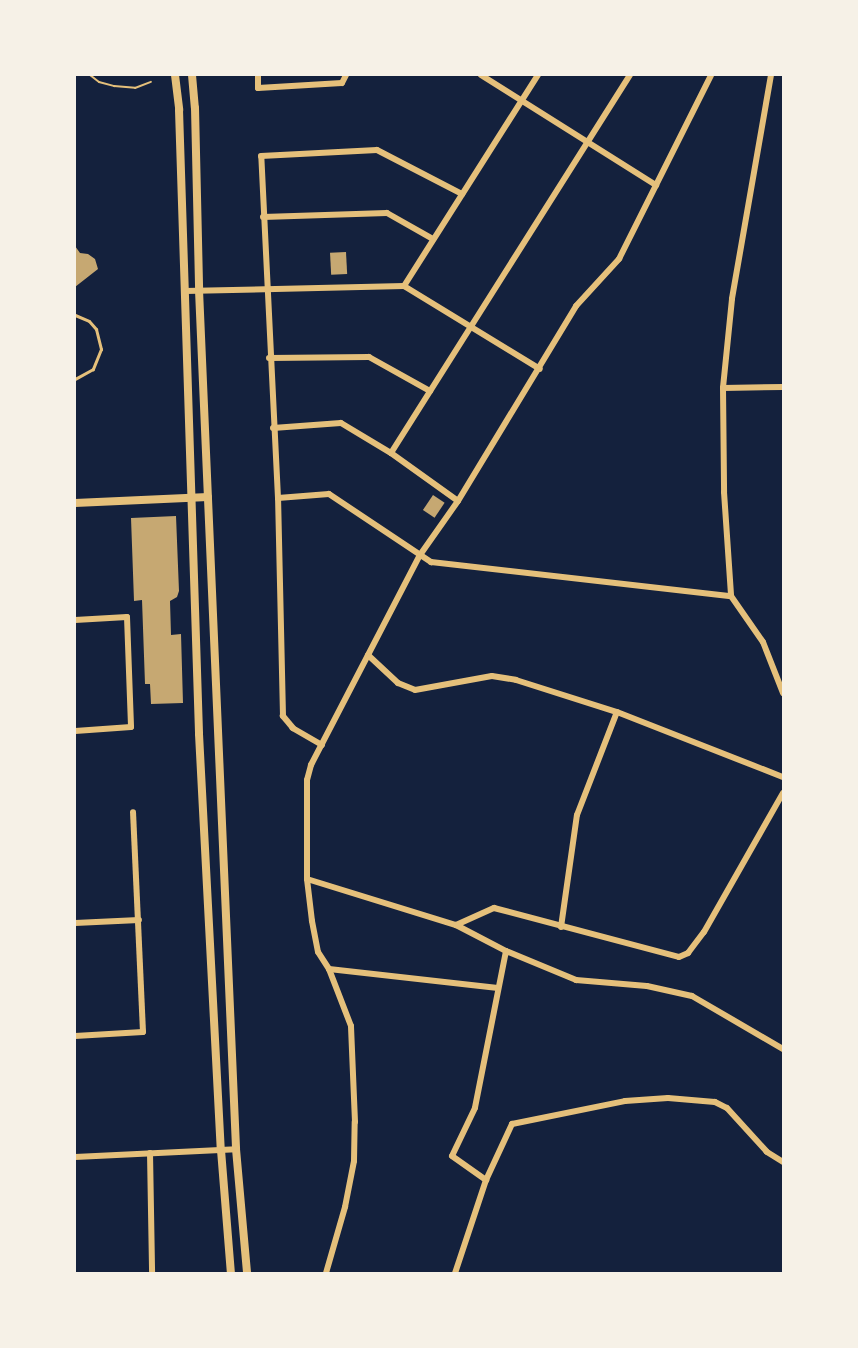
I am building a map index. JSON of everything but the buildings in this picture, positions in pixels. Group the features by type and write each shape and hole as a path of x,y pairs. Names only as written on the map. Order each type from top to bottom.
{"street":[{"path":"175,75 185,291 199,734 221,1150 231,1273"},
{"path":"192,75 195,108 199,290 236,1149 247,1273"},
{"path":"258,75 258,88 342,83 346,75"},
{"path":"481,75 656,185"},
{"path":"404,286 538,75"},
{"path":"391,453 630,75"},
{"path":"326,1273 354,1161 355,1122 351,1026 329,969 318,952 307,879 307,780 322,745 420,555 458,501 540,369 576,306 619,259 711,75"},
{"path":"771,75 732,299 723,388 724,492 731,596 763,642 783,693"},
{"path":"322,745 293,728 283,716 278,498 269,358 261,156 377,150 462,194"},
{"path":"264,217 387,213 433,239"},
{"path":"185,291 404,286 471,324 540,369"},
{"path":"269,358 369,357 430,391"},
{"path":"723,388 783,387"},
{"path":"273,428 341,423 391,453 458,501"},
{"path":"278,498 329,494 431,562 731,596"},
{"path":"75,503 208,497"},
{"path":"75,620 127,617 130,727 75,731"},
{"path":"368,655 398,683 415,690 492,676 516,680 617,712 783,777"},
{"path":"561,927 577,816 617,712"},
{"path":"456,925 494,908 679,957 688,953 704,932 783,793"},
{"path":"75,1036 143,1032 133,812"},
{"path":"307,879 456,925 506,951 576,980 647,986 692,996 783,1048"},
{"path":"75,923 139,920"},
{"path":"486,1180 452,1156 475,1108 506,951"},
{"path":"329,969 498,988"},
{"path":"454,1273 486,1180 512,1124 625,1101 668,1098 715,1102 727,1108 766,1152 783,1162"},
{"path":"75,1157 236,1149"},
{"path":"150,1153 153,1273"}],"lane":[{"path":"75,315 89,321 96,329 101,349 93,369 75,379"}],"path":[{"path":"90,75 99,82 114,86 135,88 151,82"}]}
